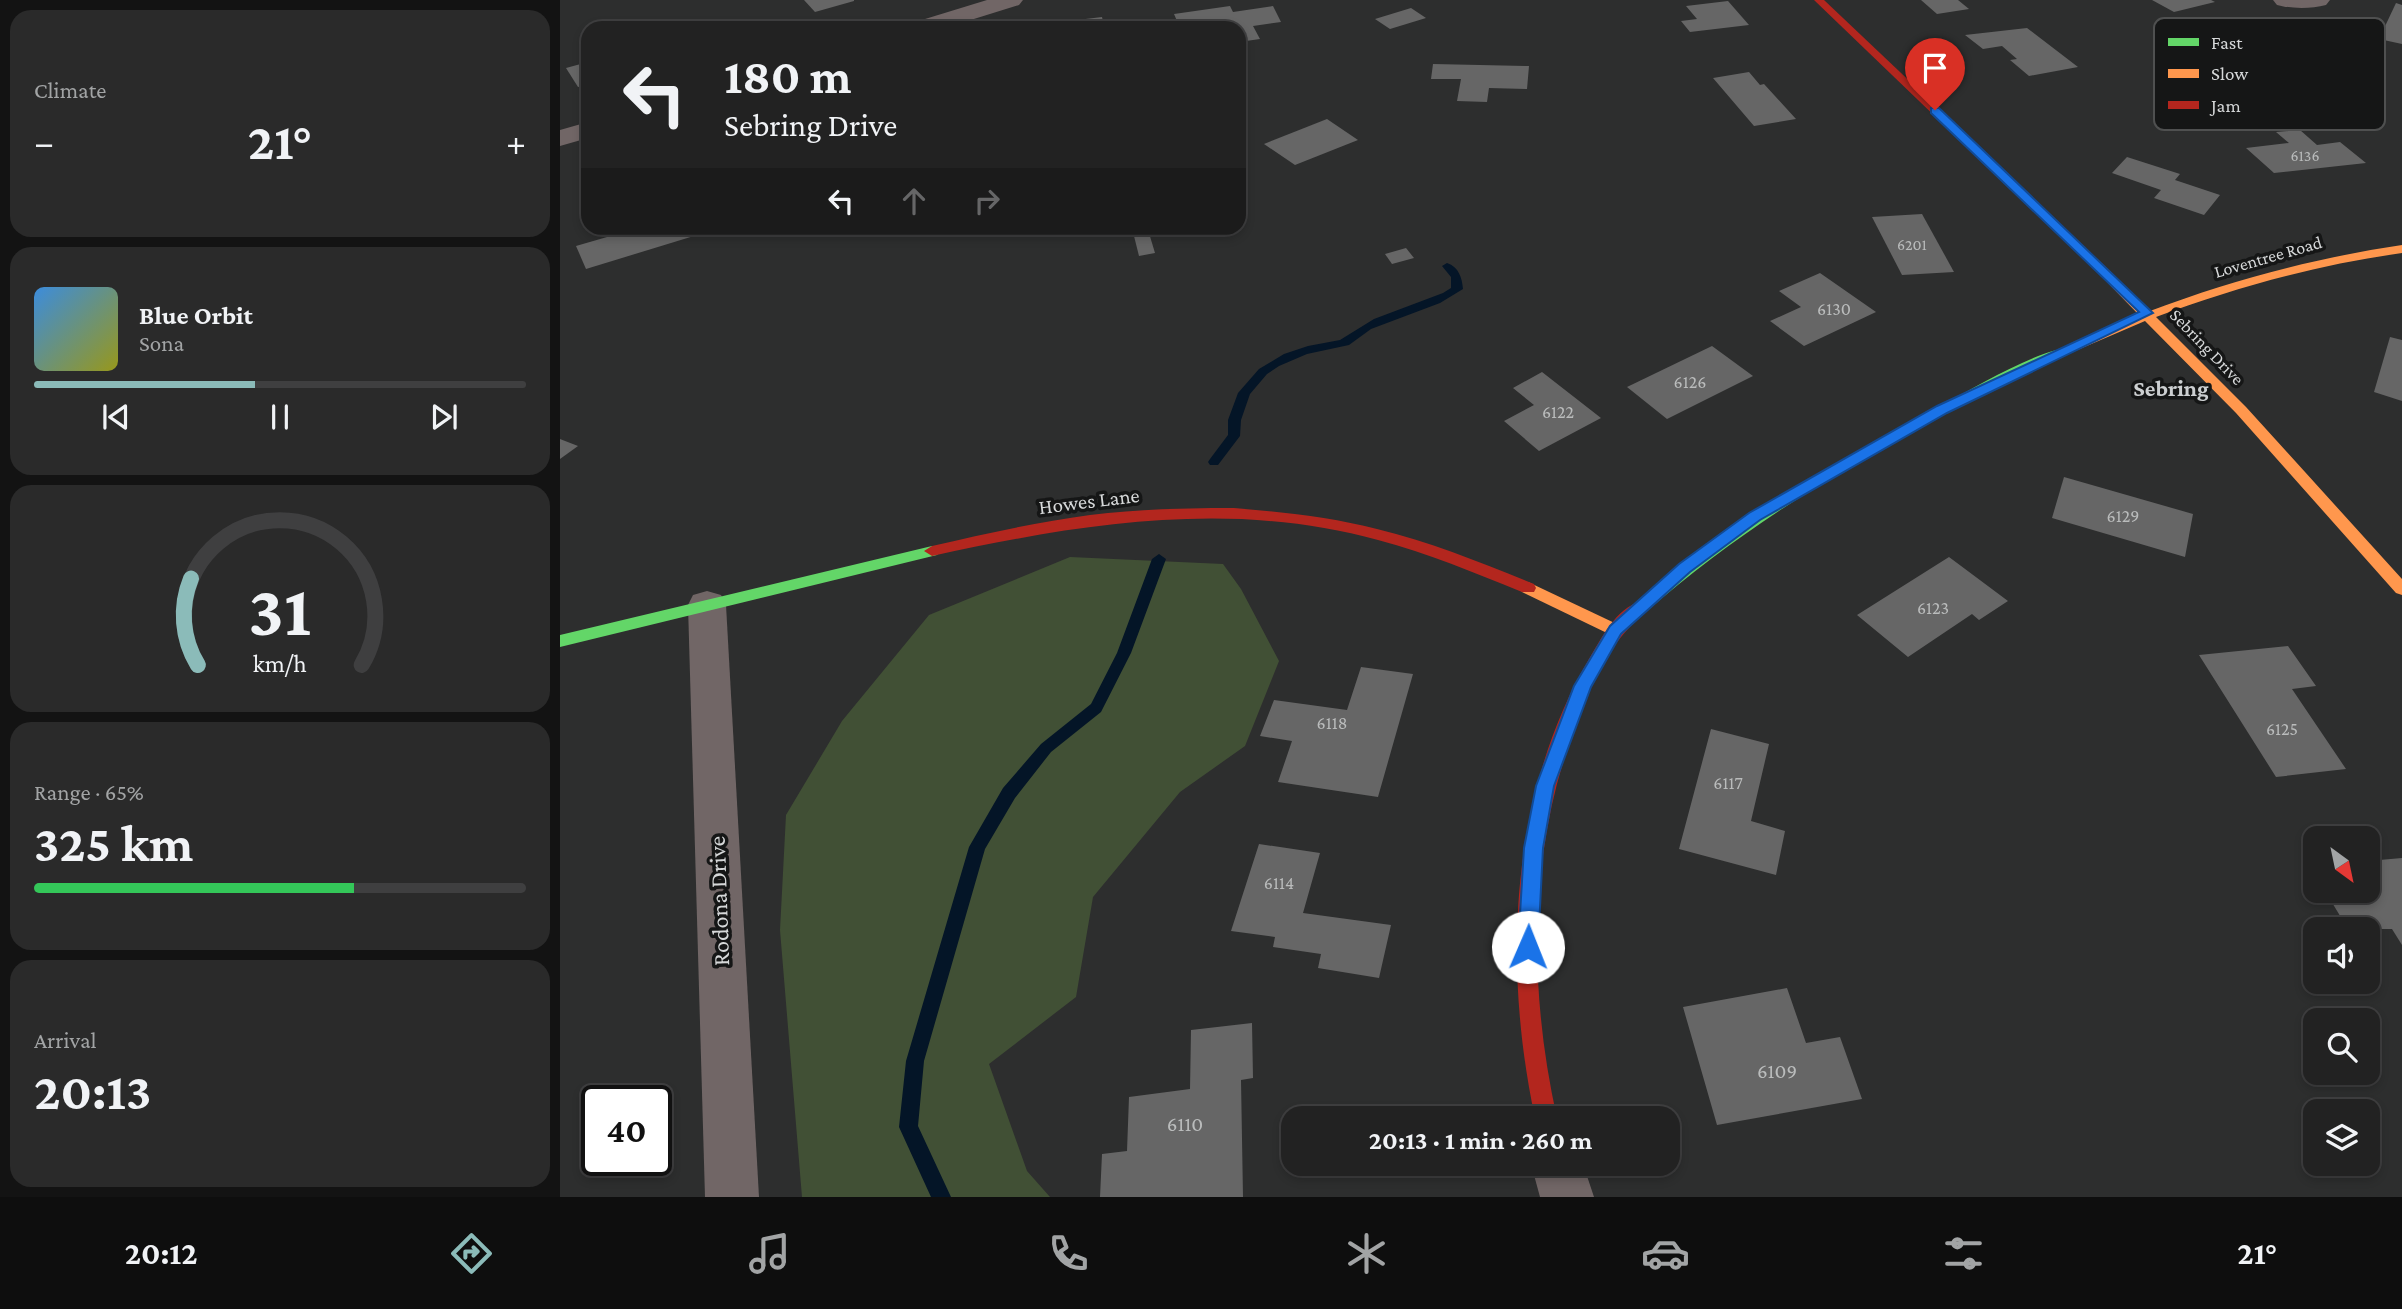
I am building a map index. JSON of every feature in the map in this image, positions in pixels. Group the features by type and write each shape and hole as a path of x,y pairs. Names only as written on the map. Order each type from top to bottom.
{"street":[{"path":"943,21 1011,0"},
{"name":"Sebring Drive","path":"1819,0 2147,313 2241,410 2402,589"},
{"path":"2285,0 2318,0"},
{"path":"560,138 581,132"},
{"name":"Loventree Road","path":"1543,1106 1538,1089 1528,999 1528,922 1534,848 1545,786 1583,686 1615,630 1684,568 1755,517 1942,409 2147,313 2296,267 2344,256 2402,249"},
{"name":"Howes Lane","path":"560,641 1019,531 1114,517 1220,511 1316,522 1385,535 1517,584 1615,630"},
{"name":"Rodona Drive","path":"707,605 732,1197"},
{"path":"1561,1176 1567,1197"}],"green space":[{"path":"1070,557 1223,564 1241,589 1279,661 1245,746 1180,792 1093,897 1076,997 989,1064 1027,1171 1050,1197 802,1197 780,930 786,815 842,721 929,615"}],"building":[{"path":"804,0 854,0 854,1 815,12"},
{"path":"1921,0 1958,0 1969,9 1937,14"},
{"path":"2152,0 2211,0 2215,2 2174,12"},
{"path":"1728,1 1749,25 1690,32 1681,21 1697,19 1686,6"},
{"path":"2396,3 2402,5 2402,44 2385,40 2385,26"},
{"path":"1230,6 1233,12 1273,6 1281,22 1253,26 1260,39 1246,41 1246,21 1177,21 1174,14"},
{"path":"1411,8 1426,18 1390,29 1375,19"},
{"path":"1102,17 1103,21 1069,21"},
{"path":"2027,28 2078,67 2029,76 2010,60 2017,59 2002,46 1983,49 1965,35"},
{"path":"581,64 581,86 578,87 566,68"},
{"path":"1433,64 1529,66 1527,89 1489,88 1487,102 1457,101 1461,79 1431,79"},
{"path":"1749,72 1760,85 1764,84 1796,119 1754,126 1713,78"},
{"path":"1327,119 1358,140 1295,165 1264,144"},
{"path":"2300,130 2317,145 2340,142 2366,163 2274,173 2246,148 2289,143 2276,132"},
{"path":"2127,157 2180,174 2175,180 2220,195 2204,215 2154,198 2161,190 2112,173"},
{"path":"1922,214 1954,272 1902,275 1872,217"},
{"path":"614,235 697,235 586,269 576,246"},
{"path":"1150,235 1155,253 1139,256 1134,236"},
{"path":"1406,248 1414,258 1392,264 1385,254"},
{"path":"1820,273 1876,312 1804,346 1770,321 1801,307 1779,291"},
{"path":"2390,337 2402,340 2402,401 2374,392"},
{"path":"1712,346 1753,376 1667,419 1627,387"},
{"path":"1542,372 1601,418 1539,451 1504,421 1534,405 1513,388"},
{"path":"560,439 578,446 560,459"},
{"path":"2064,477 2193,514 2185,557 2052,518"},
{"path":"1949,557 2008,601 1979,620 1972,614 1908,657 1857,615"},
{"path":"2288,646 2316,686 2292,689 2346,769 2276,777 2199,655"},
{"path":"1361,667 1413,674 1378,797 1278,782 1292,741 1260,736 1274,700 1347,710"},
{"path":"1711,729 1769,744 1751,821 1785,831 1776,875 1679,849"},
{"path":"1259,844 1320,853 1303,913 1391,925 1379,978 1318,968 1321,954 1273,947 1275,937 1231,931"},
{"path":"2402,858 2402,945 2392,929 2380,929 2380,917 2341,917 2332,903 2380,903 2380,860"},
{"path":"1787,988 1806,1043 1840,1037 1862,1099 1717,1125 1683,1007"},
{"path":"1252,1023 1253,1078 1241,1080 1243,1197 1100,1197 1102,1154 1127,1151 1129,1097 1190,1089 1191,1030"}],"waterway":[{"path":"1214,462 1234,436 1234,420 1244,393 1263,372 1288,356 1344,342 1367,327 1447,295 1457,289 1456,276 1447,266"},
{"path":"941,1197 908,1127 915,1061 977,847 1009,793 1046,748 1096,708 1124,653 1159,559"}],"traffic: fast":[{"path":"1641,607 1717,546 1796,494 1928,418 2056,354"},
{"path":"560,641 932,551"}],"traffic: slow":[{"path":"2056,354 2225,288 2312,265 2402,249"},
{"path":"2106,274 2241,410 2402,589"},
{"path":"1528,588 1615,630"}],"traffic: jam":[{"path":"1819,0 2106,274"},
{"path":"932,551 1013,533 1089,521 1162,514 1234,513 1305,520 1376,534 1450,556 1528,588"},
{"path":"1544,1106 1534,1060 1527,998 1526,933 1532,868 1543,803 1560,741 1584,683 1614,632 1641,607"}],"district":[{"name":"Sebring","path":"2171,388"}],"route":[{"path":"1528,947 1534,848 1545,786 1583,686 1615,630 1684,568 1755,517 1942,409 2147,313 1935,110"}]}
